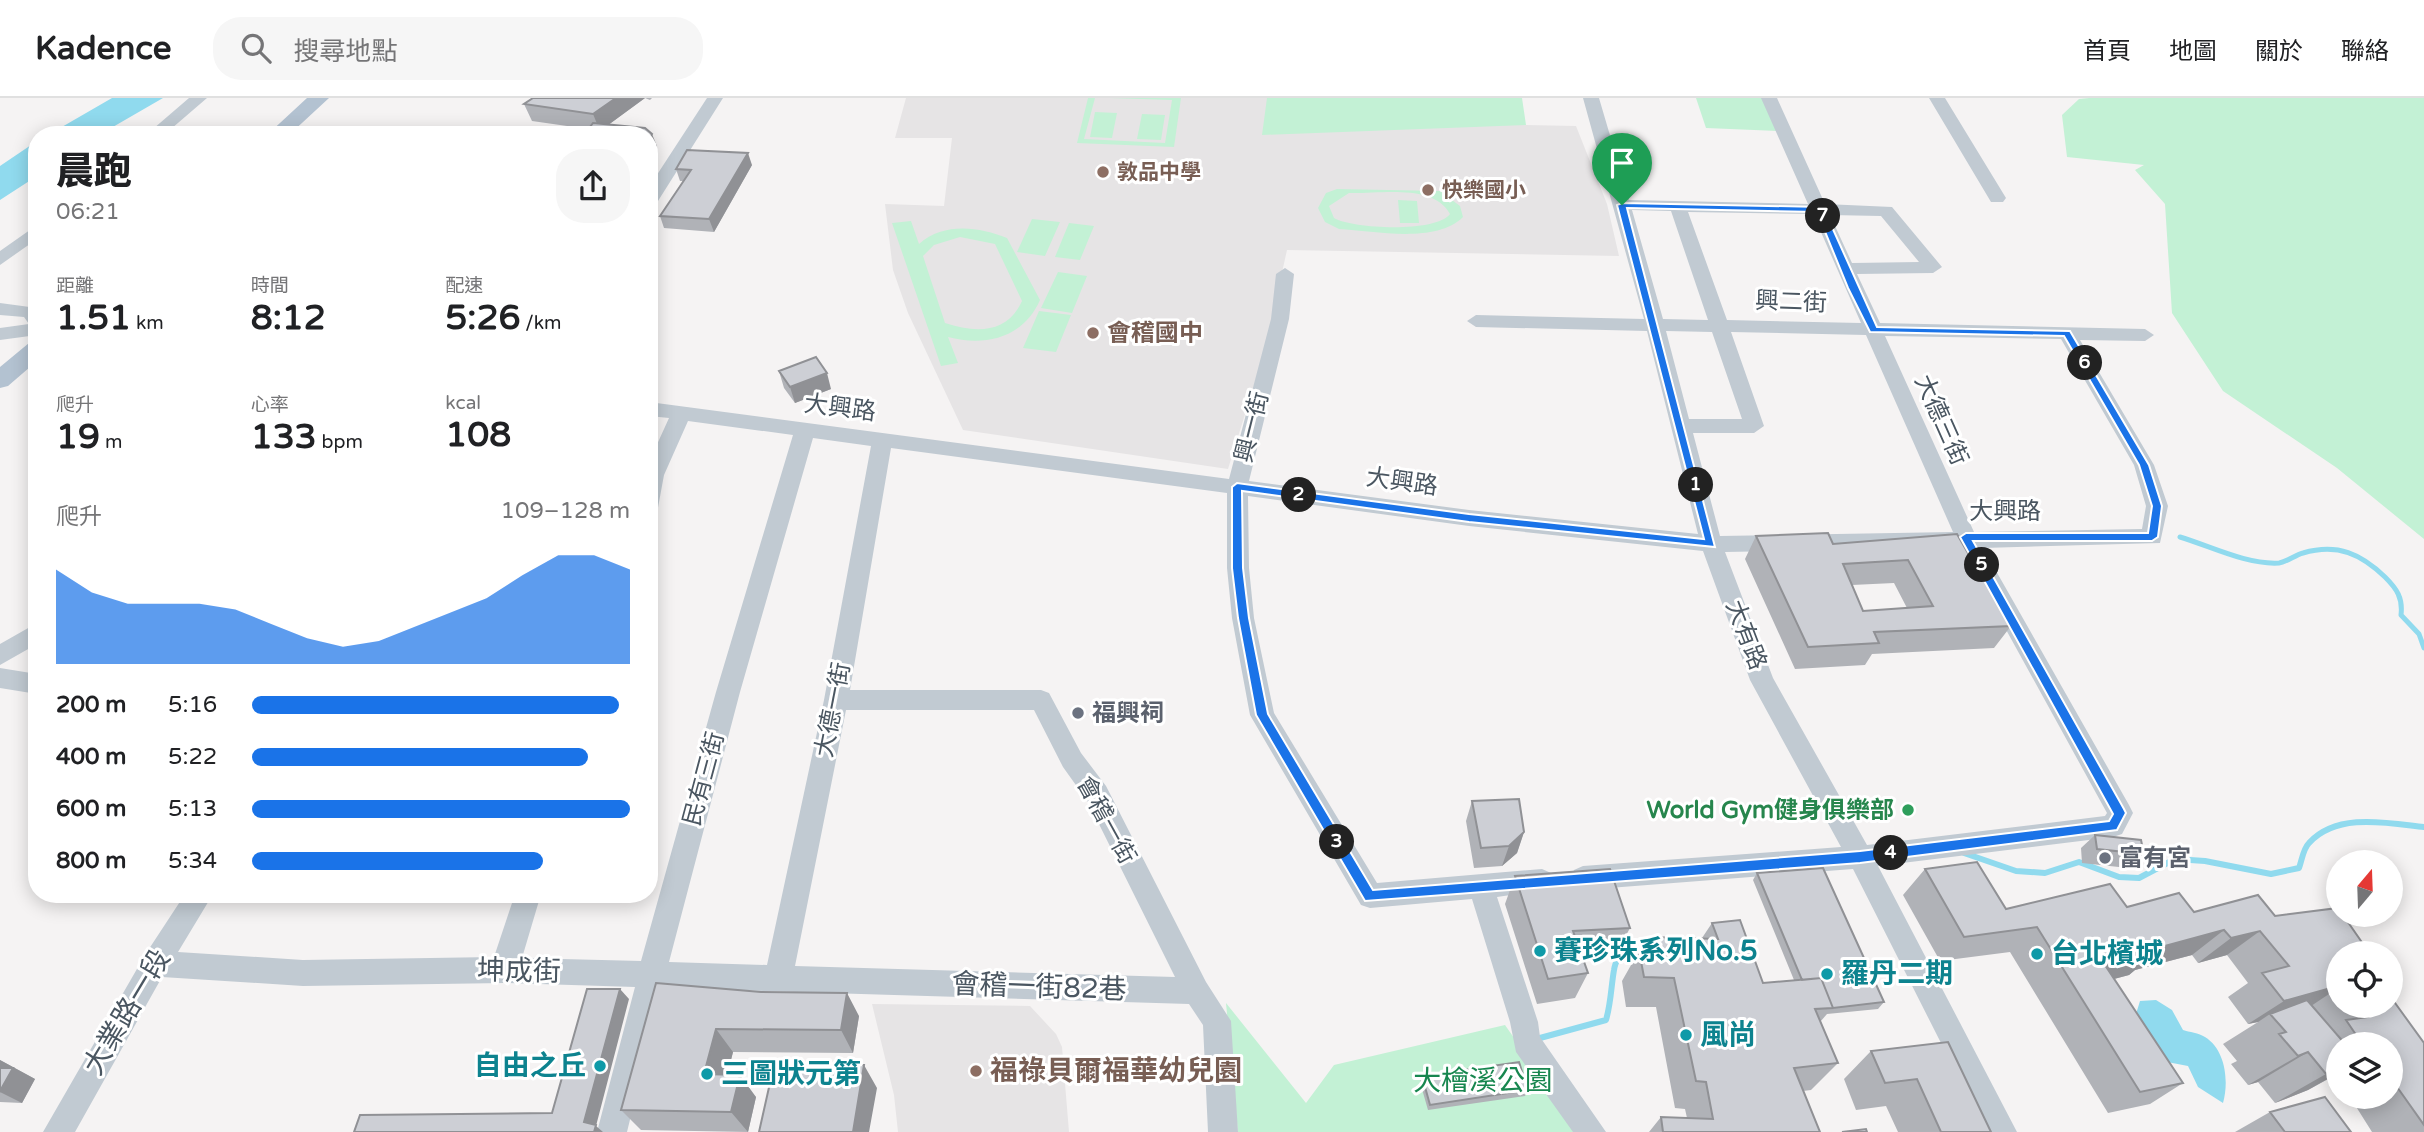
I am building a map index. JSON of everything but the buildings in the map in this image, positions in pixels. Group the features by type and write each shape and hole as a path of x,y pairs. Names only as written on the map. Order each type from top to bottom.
{"main road":[{"path":"271,126 303,98"},
{"path":"287,126 319,98"},
{"path":"0,365 28,334"},
{"path":"0,380 28,356"}],"street":[{"path":"165,126 199,98"},
{"path":"658,187 716,98"},
{"name":"大有路","path":"1591,98 1655,323 1711,544 1762,680 1860,857 2002,1132"},
{"name":"大德三街","path":"1769,98 1874,330 1899,394 1966,537 2120,813 2113,826"},
{"path":"1937,98 1997,198"},
{"path":"1622,205 1886,211 1933,267 1846,269"},
{"path":"1678,207 1754,426 1681,426"},
{"path":"0,260 28,237"},
{"name":"興一街","path":"1285,274 1280,319 1237,487 1238,568 1242,606 1262,715 1370,896 1860,857 2113,826"},
{"path":"0,309 28,312"},
{"name":"興二街","path":"1476,321 2145,335"},
{"path":"0,323 28,326"},
{"path":"0,334 28,328"},
{"name":"大興路","path":"658,410 1469,518 1711,544 1966,537 2152,537 2157,506 2144,465 2067,333"},
{"path":"658,466 681,413"},
{"name":"民有三街","path":"612,1132 650,974 736,660 805,429"},
{"name":"大德一街","path":"778,979 836,700 882,440"},
{"path":"0,656 28,638"},
{"path":"0,678 28,683"},
{"name":"會稽一街","path":"836,700 1041,701 1072,760 1097,794 1196,991 1217,1021 1223,1132"},
{"path":"1481,887 1524,1022 1526,1042 1591,1132"},
{"name":"大業路一段","path":"58,1132 155,964 194,903"},
{"path":"504,970 525,903"},
{"name":"坤成街","path":"155,964 303,973 504,970 883,982"},
{"name":"會稽一街82巷","path":"883,982 1196,991"}],"shaded area":[{"path":"906,98 1267,98 1526,125 1576,126 1607,204 1619,256 1287,250 1264,353 1228,469 963,430 908,313 893,270 885,204 944,206 952,138 895,138"},
{"name":"福祿貝爾福華幼兒園","path":"872,1004 1030,1006 1056,1034 1062,1047 1069,1132 898,1132 894,1095"}],"green space":[{"path":"1088,98 1095,98 1084,139 1165,143 1172,100 1110,98 1181,98 1174,147 1077,143"},
{"path":"1267,98 1522,98 1526,125 1262,135"},
{"path":"1696,98 1763,98 1778,131 1706,128"},
{"path":"2424,98 2424,539 2337,468 2223,391 2172,313 2165,204 2135,170 2144,165 2067,157 2062,115 2079,99"},
{"path":"1095,112 1117,113 1112,138 1090,137"},
{"path":"1142,114 1165,115 1161,140 1137,139"},
{"path":"1337,189 1440,191 1460,206 1463,217 1437,231 1421,233 1339,229 1325,222 1318,208 1326,193","holes":["1349,193 1419,194 1442,204 1450,214 1442,220 1412,227 1358,225 1334,218 1329,206"]},
{"path":"1398,200 1417,201 1419,223 1400,223"},
{"path":"1032,219 1060,222 1045,256 1017,252"},
{"path":"911,221 919,244 939,232 962,229 985,231 1007,238 1040,300 1033,313 1014,331 1002,336 976,341 948,337 958,363 941,366 892,223","holes":["960,237 995,244 1022,301 1016,312 1008,320 989,328 968,328 945,323 923,256 934,245"]},
{"path":"1069,223 1094,226 1080,260 1055,257"},
{"path":"1058,272 1087,276 1072,313 1041,308"},
{"path":"1039,311 1071,315 1056,352 1023,348"},
{"name":"大檜溪公園","path":"1226,1003 1306,1103 1334,1065 1505,1025 1580,1132 1238,1132"}],"water":[{"path":"112,98 163,98 115,126 64,126"},
{"path":"28,147 28,182 0,200 0,166"},
{"path":"2156,1000 2172,1010 2183,1030 2205,1037 2218,1050 2224,1067 2226,1086 2223,1103 2198,1087 2188,1066 2162,1061 2136,1014 2140,1001"}],"waterway":[{"path":"2180,537 2242,558 2267,563 2279,563 2303,553 2327,549 2358,557 2376,569 2393,586 2400,599 2401,615 2419,634 2424,648"},
{"path":"1964,853 2016,871 2045,873 2079,862 2119,877 2139,878 2175,859 2205,861 2271,874 2299,868 2309,843 2334,827 2364,822 2424,827"},
{"path":"1540,1038 1606,1020 1615,965 1623,945 1623,933"}],"place":[{"name":"敦品中學","path":"1103,172"},
{"name":"快樂國小","path":"1428,190"},
{"name":"會稽國中","path":"1093,333"},
{"name":"福興祠","path":"1078,713"},
{"name":"World Gym健身俱樂部","path":"1908,810"},
{"name":"富有宮","path":"2105,858"},
{"name":"賽珍珠系列No.5","path":"1540,951"},
{"name":"台北檳城","path":"2037,954"},
{"name":"羅丹二期","path":"1827,974"},
{"name":"風尚","path":"1686,1035"},
{"name":"自由之丘","path":"600,1066"},
{"name":"福祿貝爾福華幼兒園","path":"976,1071"},
{"name":"三圖狀元第","path":"707,1074"}],"route":[{"path":"1622,205 1820,209 1852,288 1874,330 2067,333 2144,465 2157,506 2152,537 1966,537 2120,813 2113,826 1860,857 1370,896 1262,715 1243,618 1238,568 1237,487 1469,518 1711,544 1622,205"}]}
